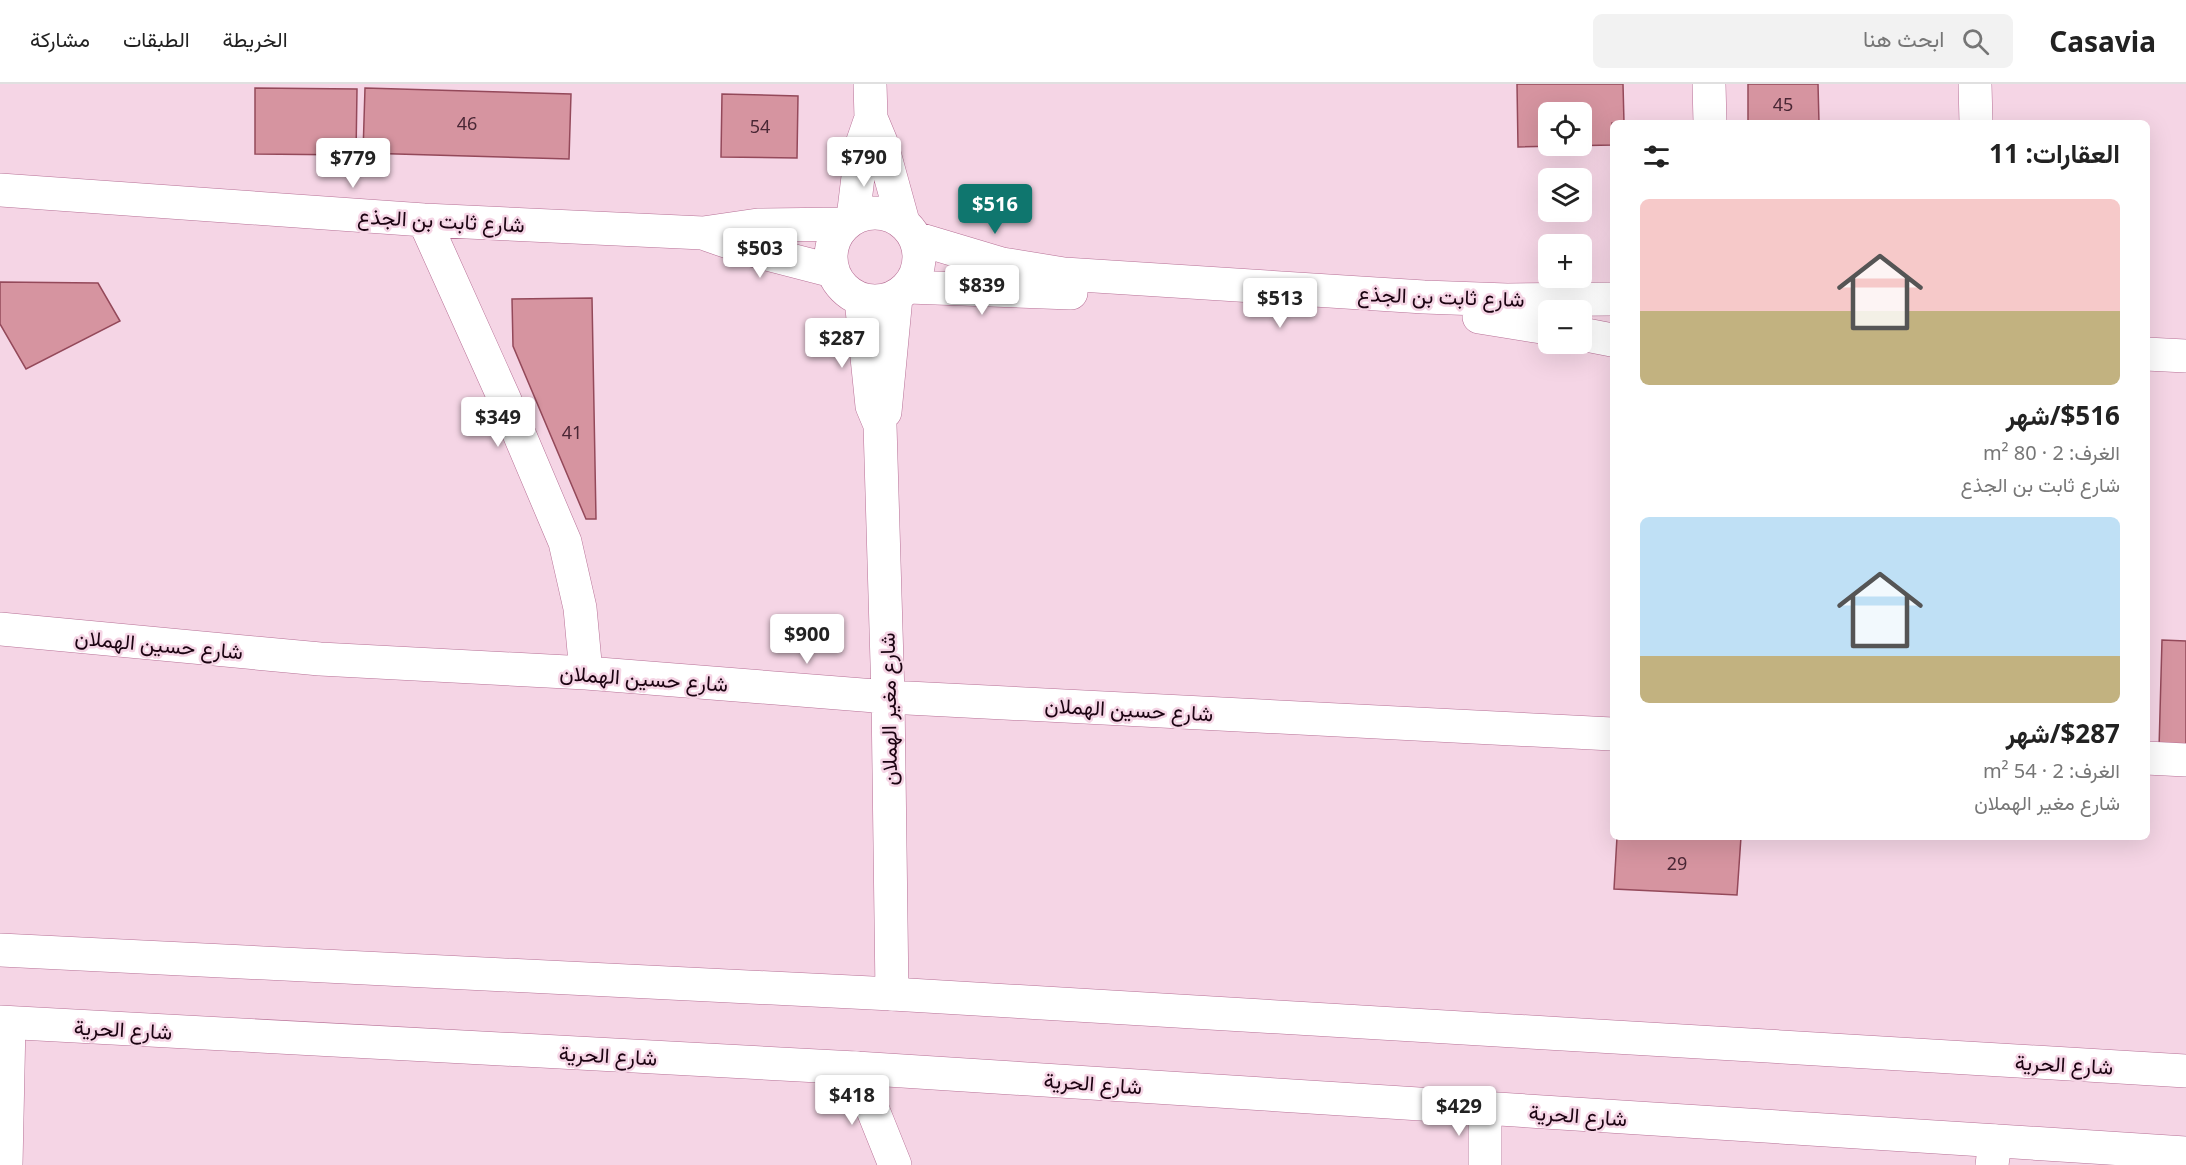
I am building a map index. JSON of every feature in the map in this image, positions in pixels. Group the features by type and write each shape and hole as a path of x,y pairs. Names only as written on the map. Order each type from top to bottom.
{"main road":[{"path":"870,84 871,118 862,144 849,221 833,241 830,261 832,271 843,289 861,299 881,301 902,292 918,269 919,258 881,141 871,118"},
{"path":"1709,84 1710,120"},
{"path":"1975,84 1976,120"},
{"name":"شارع ثابت بن الجذع","path":"0,190 424,220 703,234 758,225 849,221"},
{"path":"849,221 873,213 894,217 909,230"},
{"path":"424,220 504,398 565,542 580,608 586,673"},
{"name":"شارع ثابت بن الجذع","path":"909,230 1002,264 1076,275 1424,297 1508,300 1610,298"},
{"name":"شارع ثابت بن الجذع","path":"703,234 752,250 832,271"},
{"name":"شارع ثابت بن الجذع","path":"902,292 1426,312 1538,327"},
{"name":"شارع مغير الهملان","path":"880,425 887,408 902,292"},
{"name":"شارع مغير الهملان","path":"861,299 872,406 880,425 888,697 892,994"},
{"path":"1592,336 1610,340"},
{"path":"2150,354 2186,356"},
{"name":"شارع حسين الهملان","path":"0,629 320,659 586,673 888,697 1610,734"},
{"path":"2150,758 2186,760"},
{"name":"شارع الحرية","path":"0,950 892,994 2186,1071"},
{"path":"4,1023 6,1165"},
{"name":"شارع الحرية","path":"4,1023 856,1068 1485,1109 1993,1153 2186,1153"},
{"path":"856,1068 895,1165"},
{"path":"1485,1109 1485,1165"}],"building":[{"path":"1517,84 1623,84 1624,120 1610,120 1610,145 1592,146 1592,102 1538,102 1538,147 1518,147"},
{"path":"1748,84 1818,84 1819,120 1748,120"},
{"path":"255,88 357,89 356,155 255,154"},
{"path":"365,88 571,94 569,159 363,153"},
{"path":"722,94 798,96 797,158 721,157"},
{"path":"0,282 98,283 120,321 26,369 0,324"},
{"path":"592,298 596,519 586,519 513,346 512,299"},
{"path":"2162,640 2186,641 2186,750 2159,749"},
{"path":"1617,840 1741,840 1737,895 1614,889"}]}
